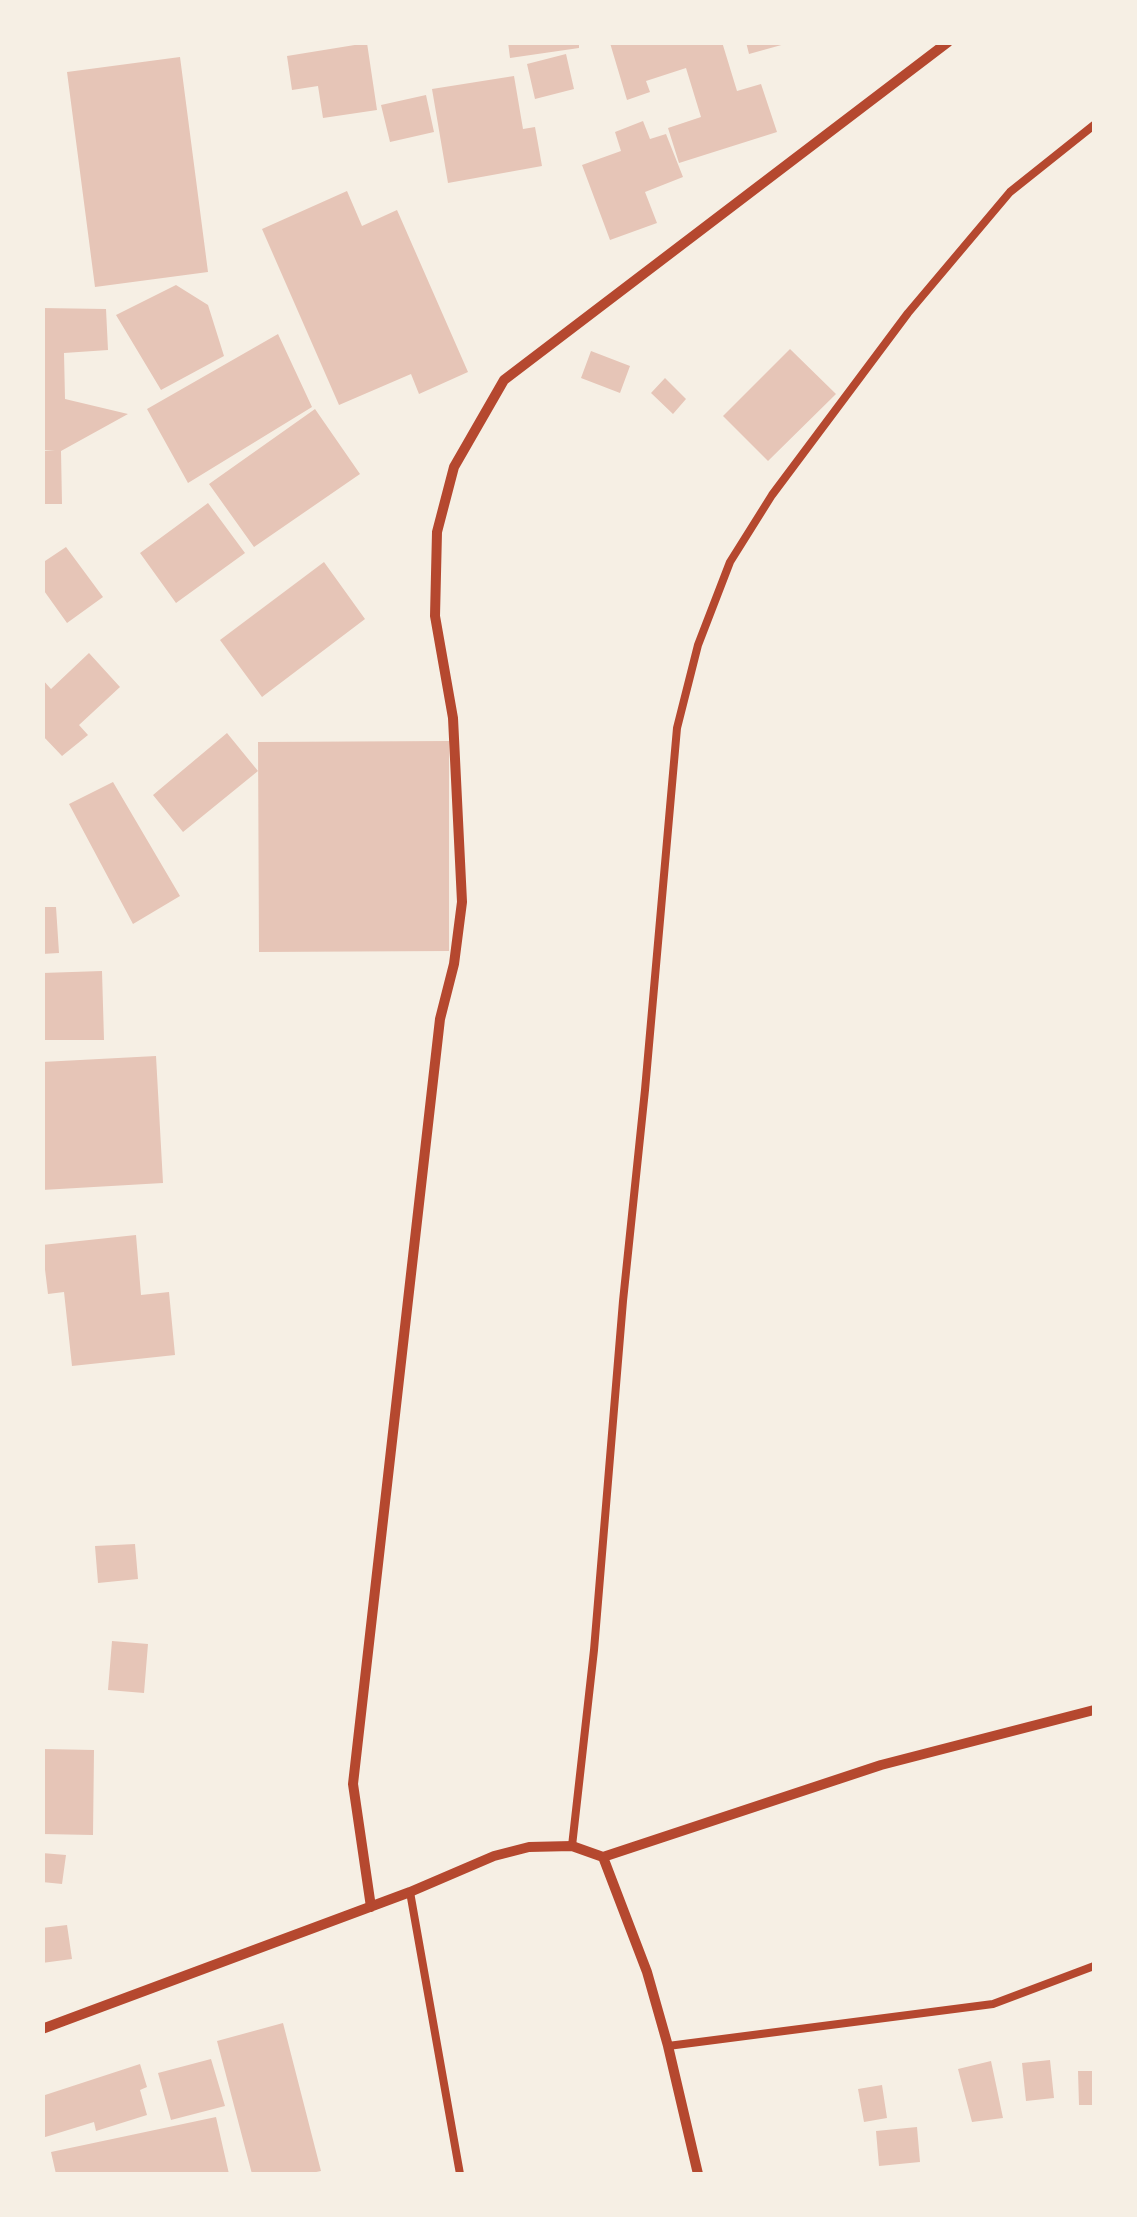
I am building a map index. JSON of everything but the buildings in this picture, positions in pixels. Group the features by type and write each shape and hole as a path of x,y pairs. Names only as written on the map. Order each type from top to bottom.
{"street":[{"path":"370,1907 353,1784 440,1019 454,964 462,902 453,718 434,616 437,532 454,467 504,380 948,42"},
{"path":"42,2029 410,1892 494,1856 529,1847 572,1846 603,1858 881,1764 1094,1710"},
{"path":"603,1858 647,1972 698,2174"}],"lane":[{"path":"572,1846 594,1650 677,728 698,645 730,562 772,495 908,313 1010,192 1094,126"},
{"path":"410,1892 460,2174"},
{"path":"668,2046 993,2004 1094,1966"}]}
